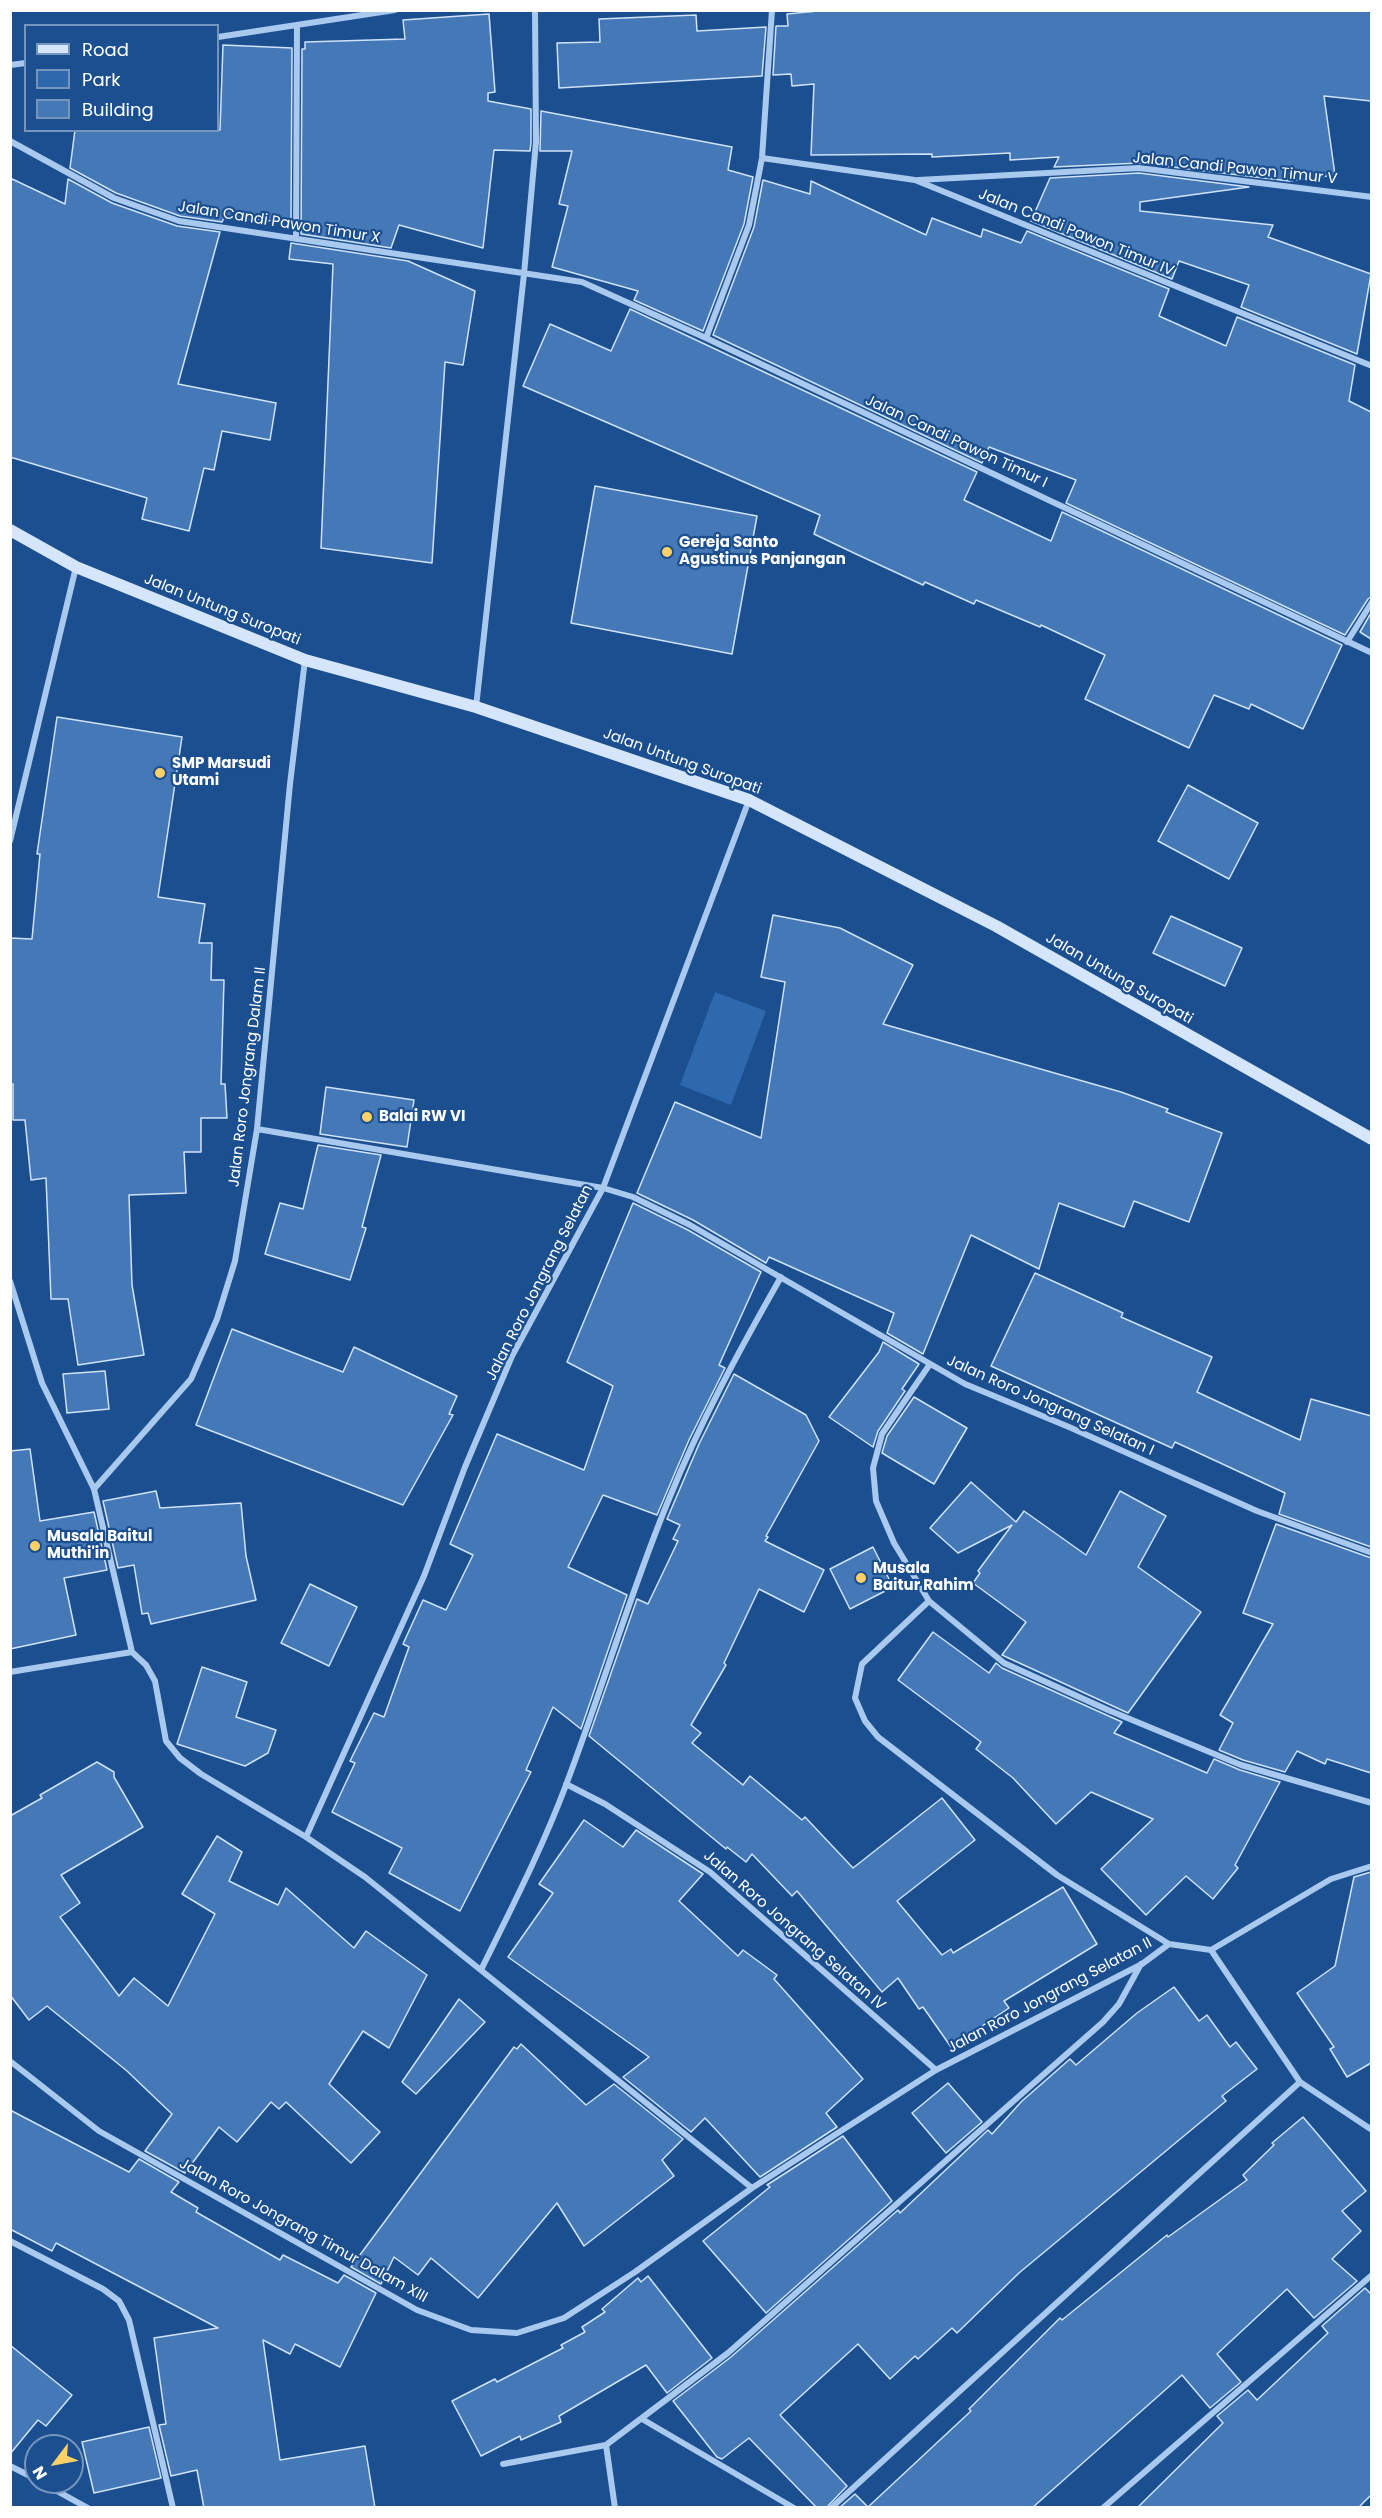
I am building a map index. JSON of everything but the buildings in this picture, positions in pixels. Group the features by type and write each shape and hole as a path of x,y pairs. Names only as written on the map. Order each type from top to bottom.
{"main road":[{"name":"Jalan Untung Suropati","path":"10,531 76,567 305,660 476,707 749,800 996,926 1371,1139"}],"street":[{"path":"219,37 395,10"},
{"path":"476,707 524,274 536,142 535,10"},
{"path":"706,338 749,225 762,158 772,10"},
{"path":"296,239 297,26"},
{"name":"Jalan Candi Pawon Timur X","path":"10,141 114,198 179,221 524,274"},
{"name":"Jalan Candi Pawon Timur IV","path":"762,158 915,180 1371,366"},
{"name":"Jalan Candi Pawon Timur V","path":"915,180 1139,168 1371,196"},
{"name":"Jalan Candi Pawon Timur I","path":"524,274 582,282 706,338 1371,653"},
{"path":"10,841 76,567"},
{"path":"1347,642 1371,602"},
{"name":"Jalan Roro Jongrang Dalam II","path":"94,1489 191,1379 217,1319 235,1261 257,1129 305,660"},
{"name":"Jalan Roro Jongrang Selatan","path":"306,1837 424,1576 465,1467 512,1356 603,1188 749,800"},
{"name":"Jalan Roro Jongrang Selatan I","path":"257,1129 603,1188 633,1197 781,1277 965,1384 1069,1427 1257,1511 1371,1553"},
{"path":"481,1970 537,1856 566,1784 621,1623 669,1498 731,1364 781,1277"},
{"path":"10,1281 42,1383 94,1489 132,1652 146,1665 155,1681 166,1741 180,1758 201,1774 306,1837 365,1877 752,2188"},
{"path":"930,1364 882,1434 873,1468 876,1501 894,1543 929,1601 1004,1663 1108,1710 1241,1765 1371,1803"},
{"path":"929,1601 862,1664 855,1698 865,1721 878,1737 1057,1875 1169,1944"},
{"path":"10,1672 132,1652"},
{"name":"Jalan Roro Jongrang Selatan IV","path":"566,1784 605,1804 711,1872 936,2070"},
{"path":"1371,1866 1331,1879 1211,1950 1300,2082 1371,2130"},
{"name":"Jalan Roro Jongrang Selatan II","path":"752,2188 936,2070 1142,1964 1169,1944 1211,1950"},
{"path":"503,2464 606,2445 728,2353 1103,2022 1119,2004 1142,1964"},
{"name":"Jalan Roro Jongrang Timur Dalam XIII","path":"10,2061 99,2131 417,2310 471,2330 517,2333 564,2318 635,2272 752,2188"},
{"path":"831,2508 1300,2082"},
{"path":"10,2241 103,2289 118,2301 129,2320 173,2508"},
{"path":"1103,2508 1371,2275"},
{"path":"642,2418 794,2508"},
{"path":"606,2445 615,2508"},
{"path":"10,2466 24,2473"},
{"path":"63,2494 88,2508"}],"green space":[{"path":"715,992 766,1011 731,1105 680,1085"}],"place":[{"name":"Gereja Santo Agustinus Panjangan","path":"667,552"},
{"name":"SMP Marsudi Utami","path":"160,773"},
{"name":"Balai RW VI","path":"367,1117"},
{"name":"Musala Baitul Muthi'in","path":"35,1546"},
{"name":"Musala Baitur Rahim","path":"861,1578"}]}
